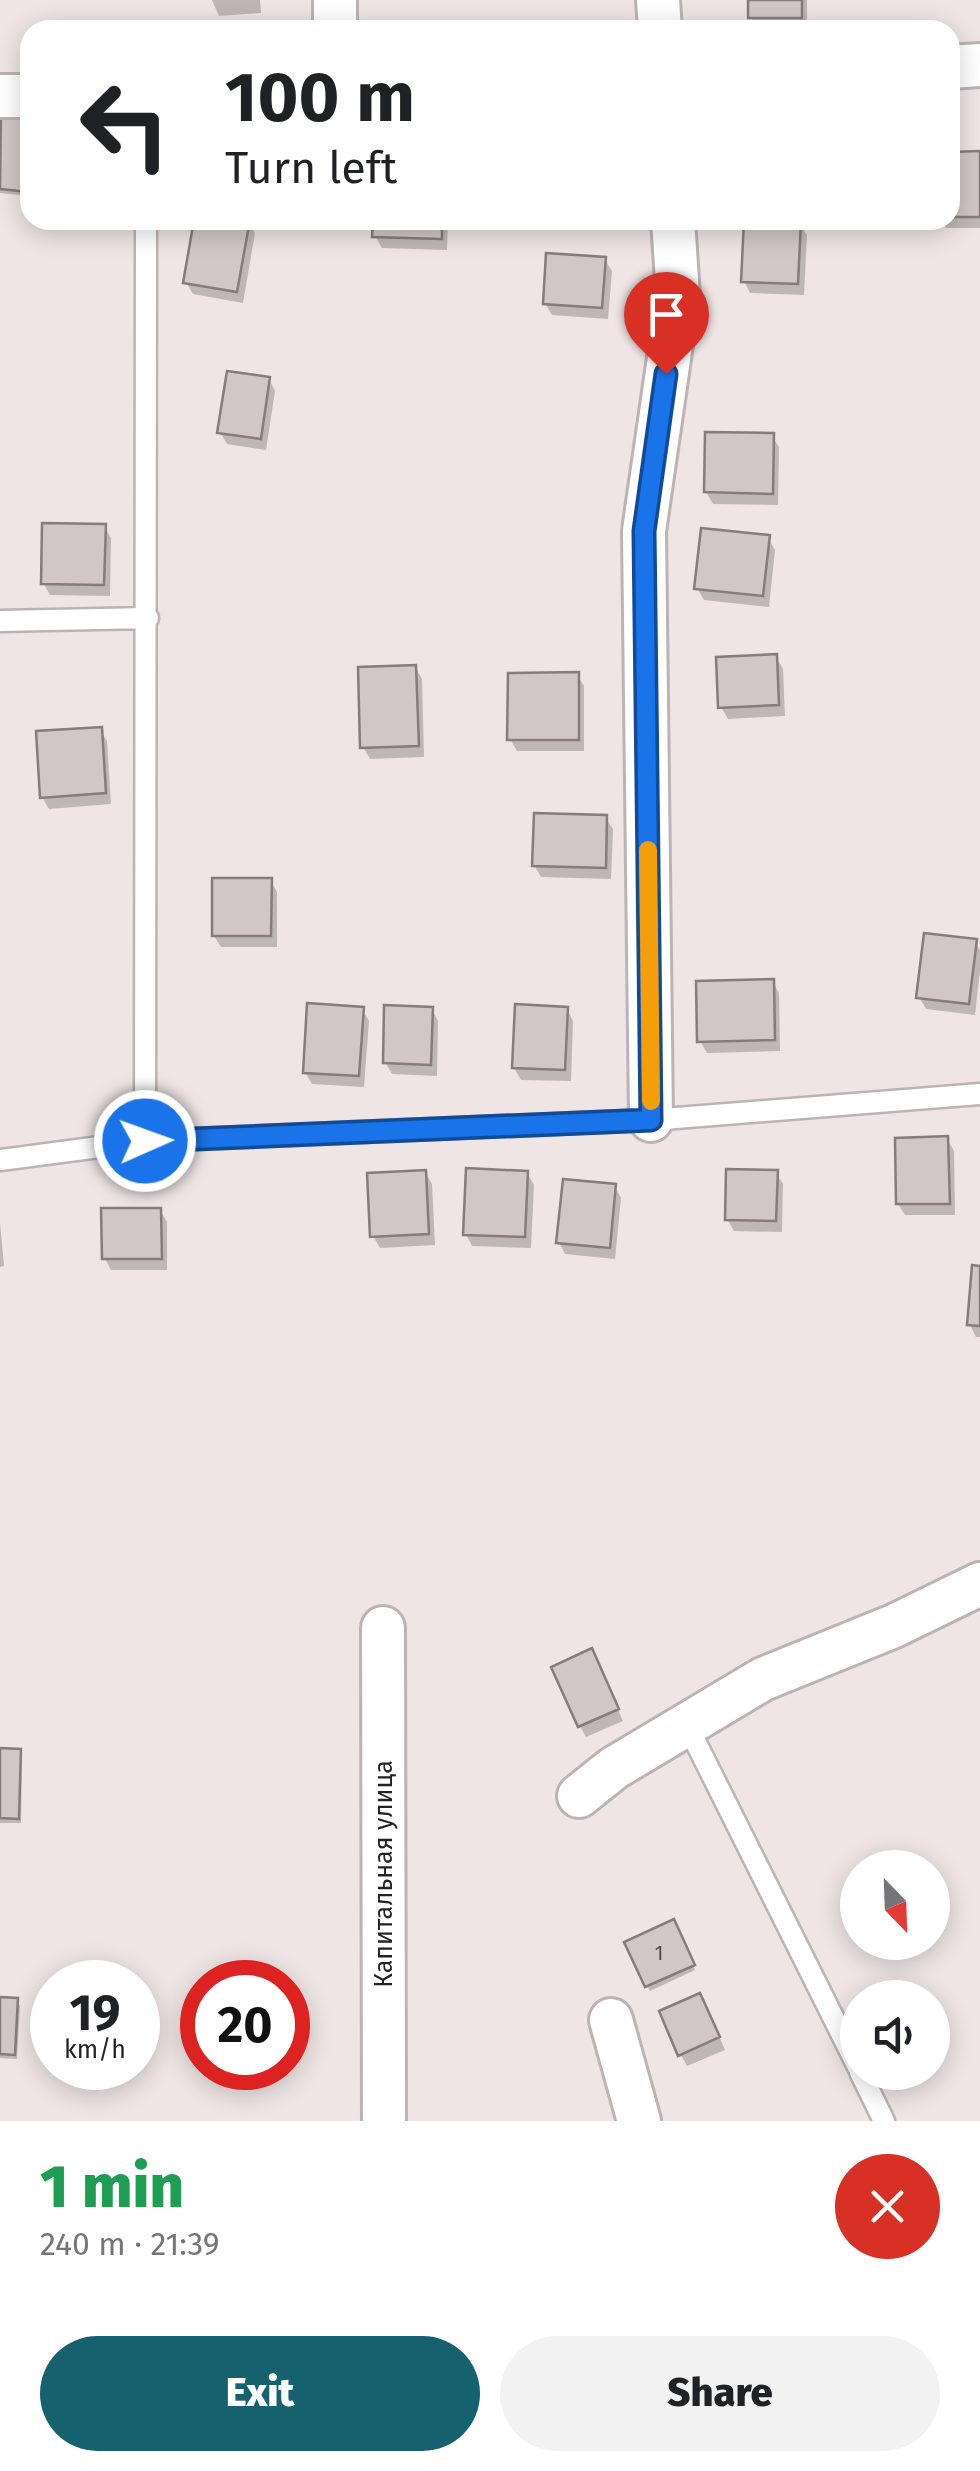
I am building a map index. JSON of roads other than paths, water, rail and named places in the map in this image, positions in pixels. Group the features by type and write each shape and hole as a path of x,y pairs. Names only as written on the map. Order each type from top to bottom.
{"street":[{"path":"651,1120 644,531 678,296 673,230"},
{"path":"579,1796 614,1768 762,1679 894,1626 980,1584"},
{"name":"Капитальная улица","path":"383,1628 384,2121"},
{"path":"611,2020 639,2121"}],"lane":[{"path":"145,1141 146,230"},
{"path":"0,621 148,618"},
{"path":"0,1160 145,1141 651,1120 980,1094"},
{"path":"687,1725 840,2032"},
{"path":"869,2090 884,2121"}]}
